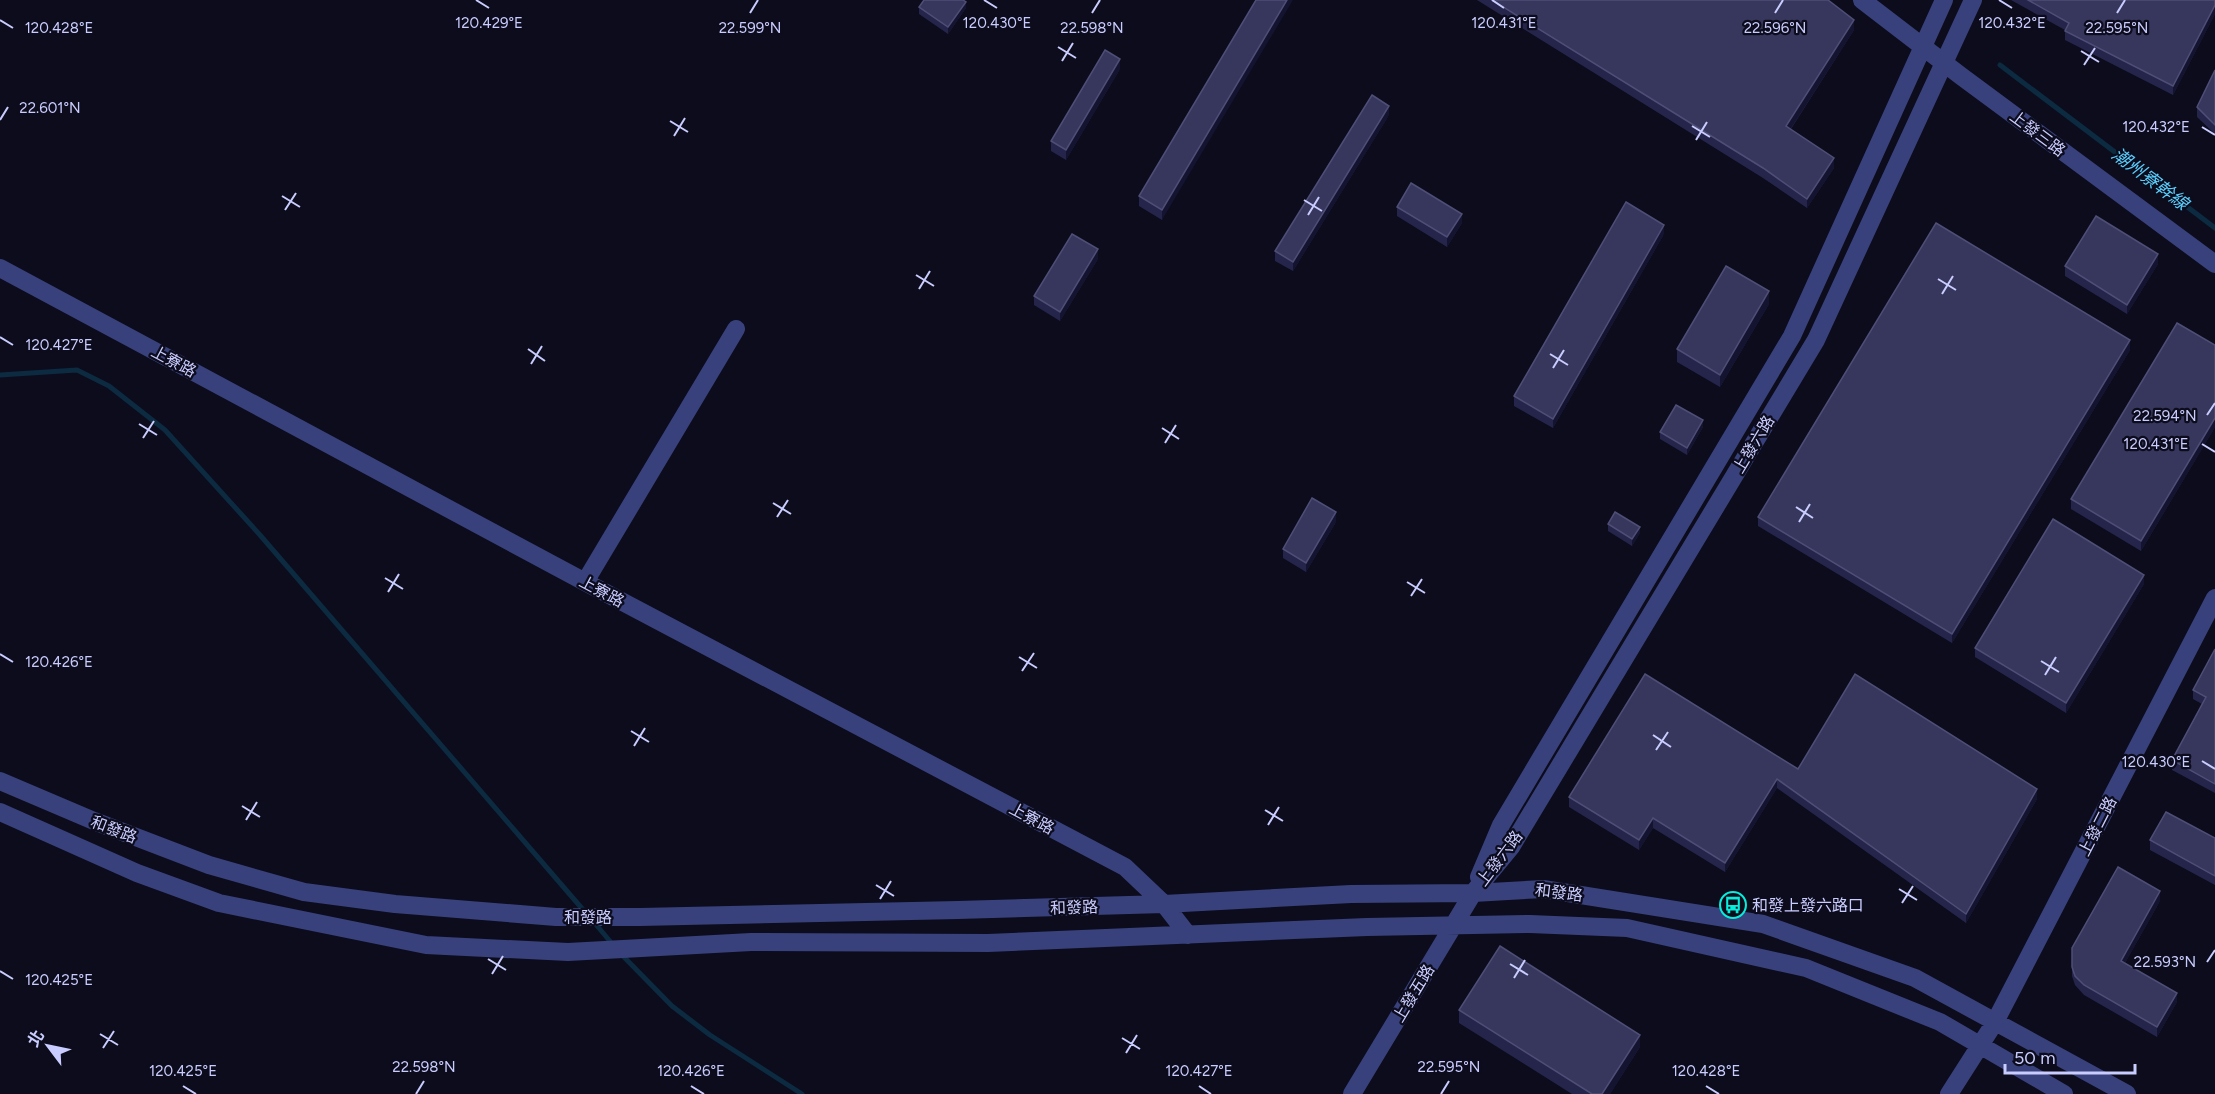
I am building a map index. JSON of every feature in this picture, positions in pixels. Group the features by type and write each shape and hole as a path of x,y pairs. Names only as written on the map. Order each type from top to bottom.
{"street":[{"name":"上發三路","path":"1862,0 2215,264"},
{"name":"上發六路","path":"1473,893 1501,825 1792,336 1944,0"},
{"name":"上發六路","path":"1473,893 1511,847 1816,340 1973,0"},
{"name":"上寮路","path":"0,268 585,582 1125,867 1164,904 1188,935"},
{"path":"585,582 736,329"},
{"name":"上發二路","path":"1995,1022 2215,598"},
{"name":"和發路","path":"0,781 94,821 208,865 304,892 395,904 556,917 1164,904 1351,894 1473,893 1543,888 1763,924 1915,978 2127,1094"},
{"name":"和發路","path":"0,812 137,873 219,903 426,945 568,952 751,942 988,943 1367,927 1530,924 1627,927 1806,968 1940,1022 2064,1094"},
{"name":"上發五路","path":"1352,1094 1473,893"},
{"path":"1949,1094 1995,1022"}],"building":[{"path":"924,0 963,0 966,2 948,27 919,7"},
{"path":"1256,0 1287,0 1162,210 1139,196"},
{"path":"1492,0 1828,0 1854,20 1786,126 1834,158 1807,199 1763,168"},
{"path":"2028,0 2215,0 2215,5 2173,86 2065,31 2069,23"},
{"path":"1105,50 1120,59 1066,150 1051,141"},
{"path":"2215,70 2215,125 2197,107"},
{"path":"1372,95 1389,106 1293,262 1275,251"},
{"path":"1411,183 1462,214 1447,237 1397,207"},
{"path":"1626,202 1664,225 1553,419 1514,396"},
{"path":"2096,216 2158,254 2127,305 2065,266"},
{"path":"1936,223 2130,340 1952,634 1758,517"},
{"path":"1072,234 1098,249 1060,312 1034,296"},
{"path":"1726,266 1769,291 1720,375 1677,349"},
{"path":"2177,323 2215,345 2215,418 2141,541 2071,499"},
{"path":"1676,405 1703,420 1687,448 1660,432"},
{"path":"1312,498 1336,512 1306,563 1283,549"},
{"path":"1615,512 1640,527 1632,539 1608,524"},
{"path":"2053,519 2144,575 2066,703 1975,648"},
{"path":"2215,649 2215,784 2172,760 2206,697 2193,690"},
{"path":"1645,674 1798,769 1855,674 2037,789 1966,914 1777,779 1725,863 1653,818 1639,840 1569,797"},
{"path":"2166,812 2215,838 2215,876 2150,840"},
{"path":"2118,867 2160,891 2121,961 2177,993 2157,1027 2084,985 2075,976 2072,967 2072,948"},
{"path":"1500,946 1640,1035 1602,1094 1592,1094 1459,1010"}],"waterway":[{"name":"潮州寮幹線","path":"2000,65 2215,228"},
{"path":"0,375 77,370 109,386 165,430 260,535 585,912"},
{"path":"593,921 614,946"},
{"path":"620,953 672,1006 710,1035 802,1094"}],"place":[{"name":"和發上發六路口","path":"1733,905"}]}
